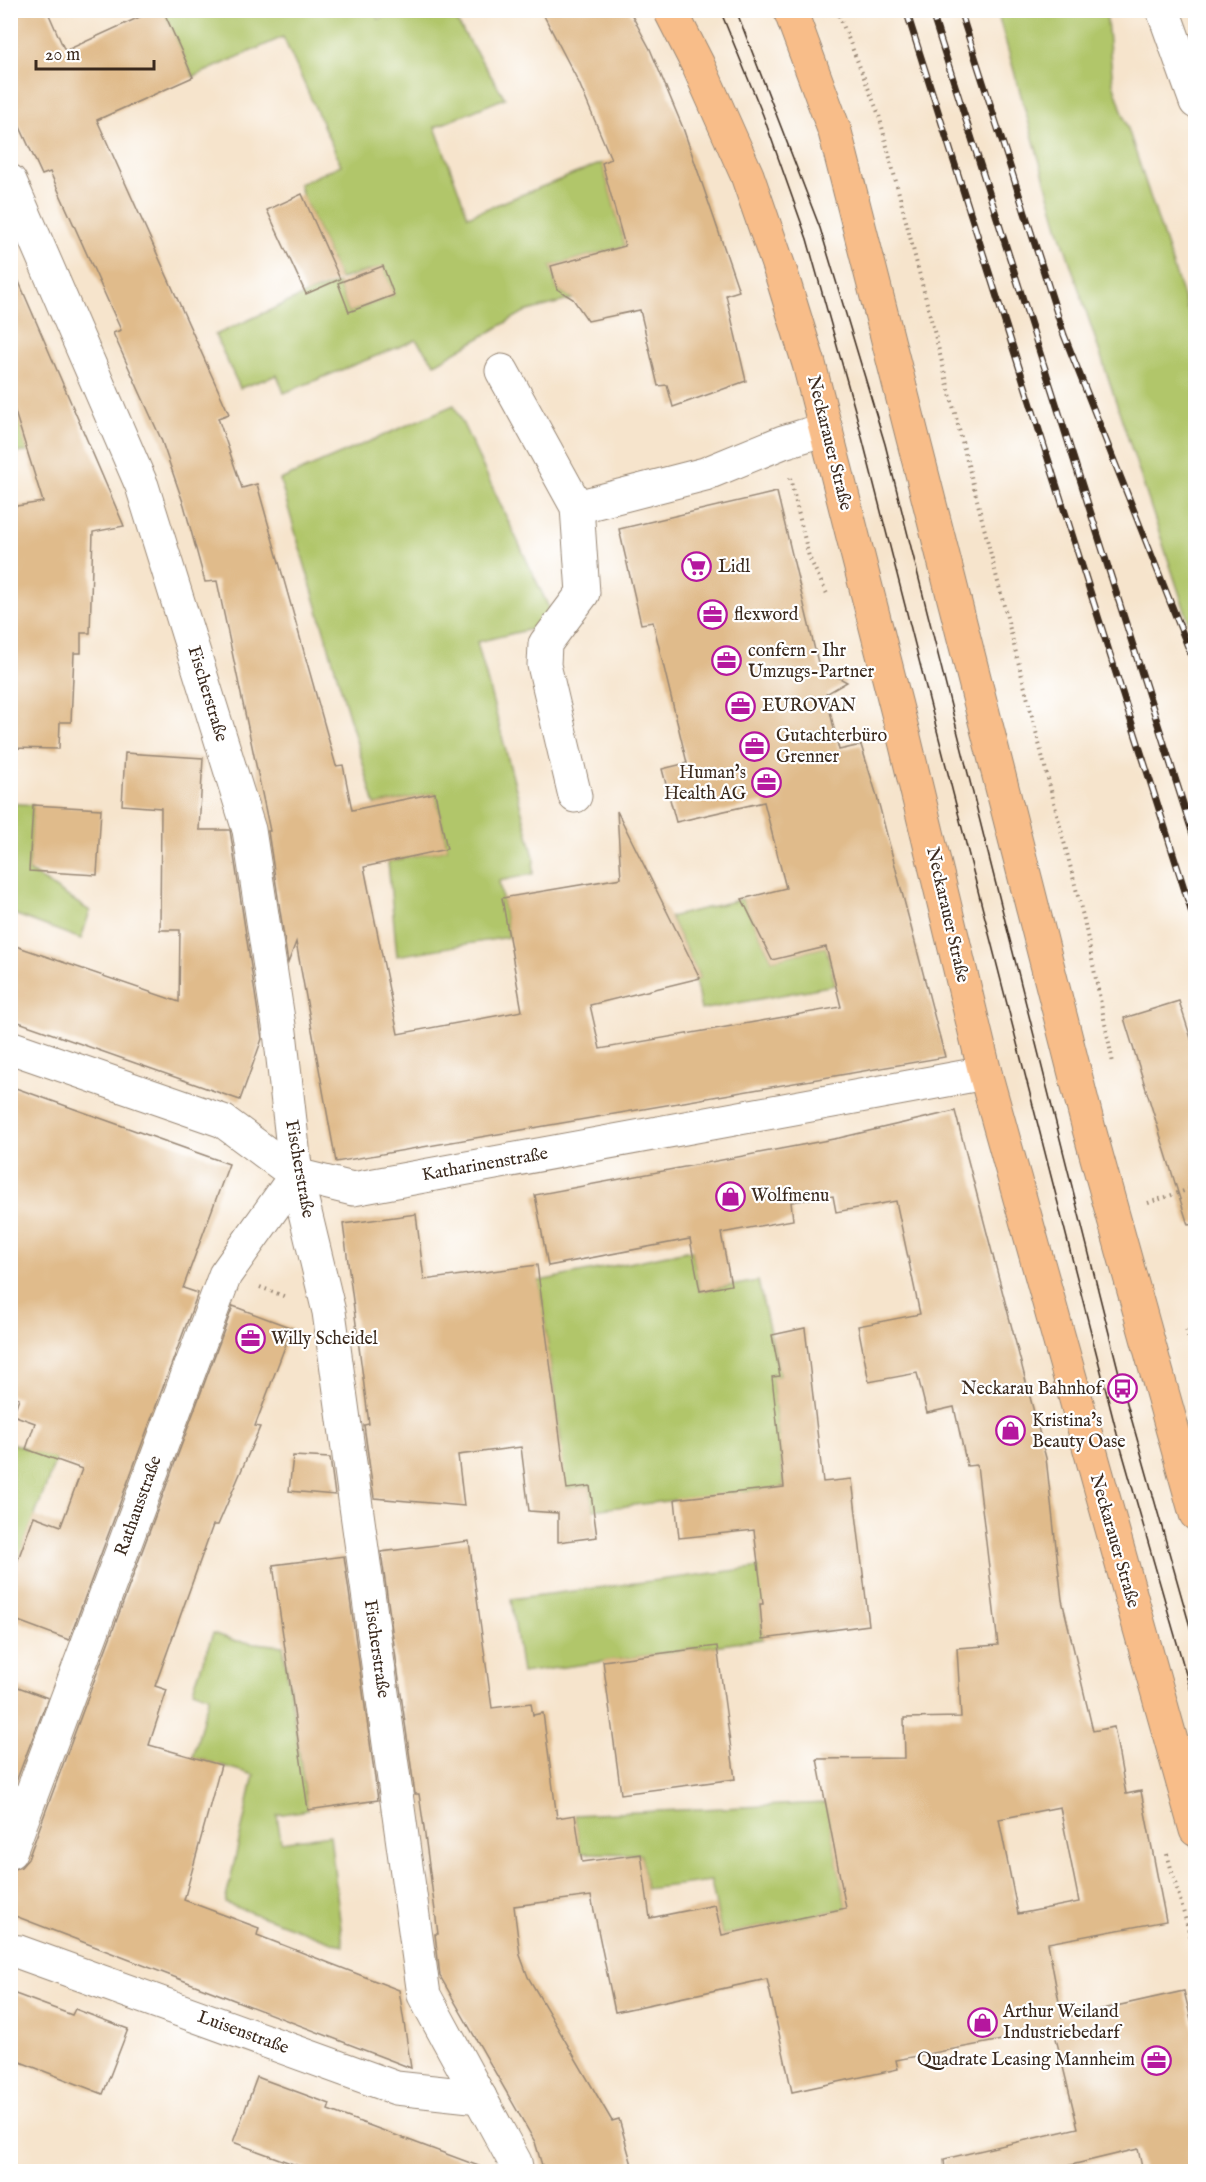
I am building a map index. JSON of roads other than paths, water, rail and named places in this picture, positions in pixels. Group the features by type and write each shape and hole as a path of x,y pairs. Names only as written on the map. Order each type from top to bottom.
{"main road":[{"name":"Neckarauer Straße","path":"670,10 698,65 747,175 782,273 826,429 904,737 985,1073 1196,1830"},
{"path":"790,10 840,151 1089,1129 1157,1310 1196,1514"}],"street":[{"path":"1163,10 1196,102"},
{"name":"Fischerstraße","path":"10,181 142,486 249,830 280,1032 296,1175 329,1312 424,1995 515,2162 517,2172"},
{"path":"502,371 577,507 583,593 545,644 544,665 575,796"},
{"path":"577,507 705,474 783,442 826,429"},
{"name":"Katharinenstraße","path":"10,1047 223,1121 296,1175 353,1189 985,1073"},
{"name":"Rathausstraße","path":"10,1852 225,1275 296,1175"},
{"name":"Luisenstraße","path":"10,1951 30,1956 396,2088 480,2097"}],"tram line":[{"path":"720,10 763,115 807,239 855,410 1117,1434 1196,1709"},
{"path":"736,10 820,228 885,444 1123,1389 1196,1648"}],"railway":[{"path":"906,10 1196,926"},
{"path":"931,10 1196,844"},
{"path":"960,10 1064,335 1196,667"}],"place":[{"name":"Lidl","path":"697,567"},
{"name":"flexword","path":"713,615"},
{"name":"confern - Ihr Umzugs-Partner","path":"727,661"},
{"name":"EUROVAN","path":"741,706"},
{"name":"Gutachterbüro Grenner","path":"755,746"},
{"name":"Human's Health AG","path":"767,783"},
{"name":"Wolfmenu","path":"730,1196"},
{"name":"Willy Scheidel","path":"250,1339"},
{"name":"Neckarau Bahnhof","path":"1123,1389"},
{"name":"Kristina's Beauty Oase","path":"1011,1431"},
{"name":"Arthur Weiland Industriebedarf","path":"982,2022"},
{"name":"Quadrate Leasing Mannheim","path":"1156,2060"}]}
